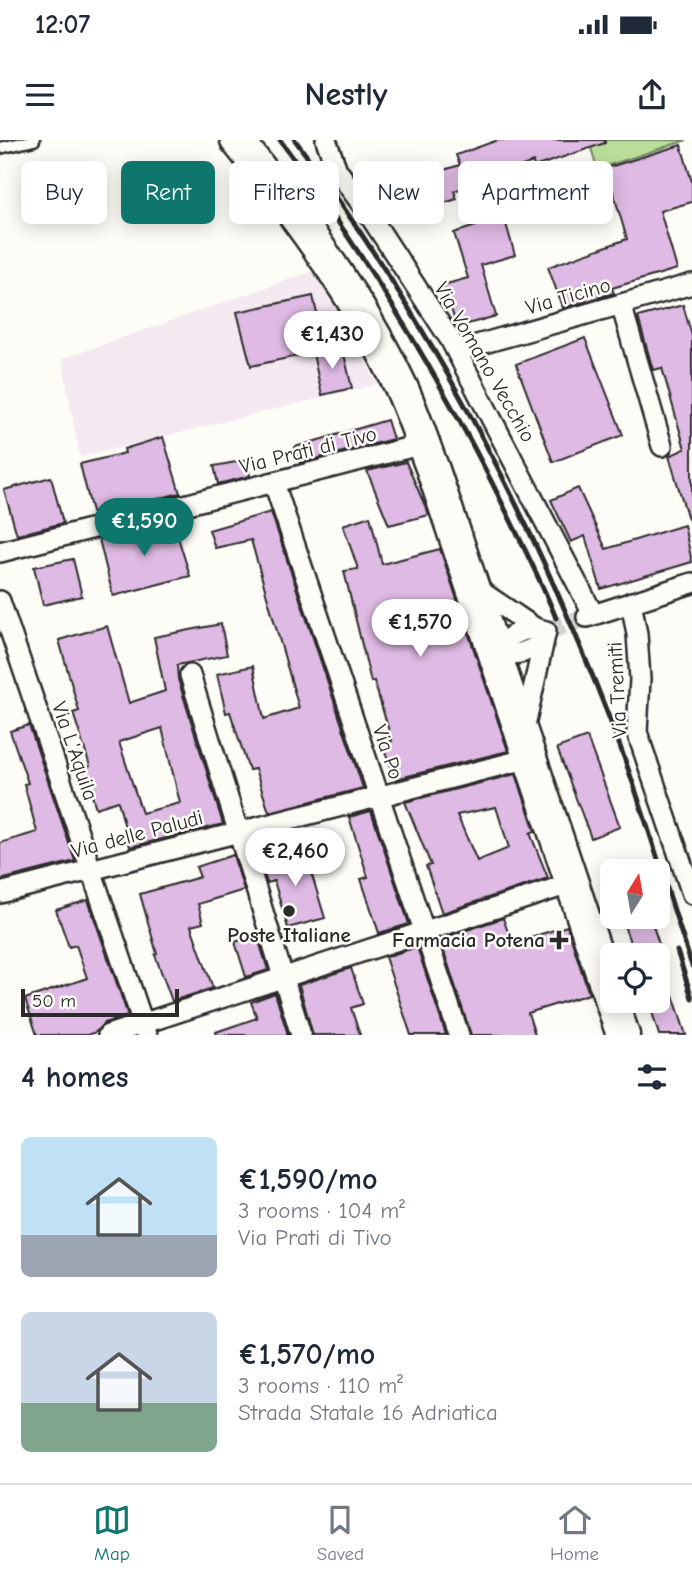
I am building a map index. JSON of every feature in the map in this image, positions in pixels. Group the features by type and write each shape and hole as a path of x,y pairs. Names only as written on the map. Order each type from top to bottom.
{"main road":[{"path":"237,140 281,195 341,283 400,384 472,585 623,1035"}],"street":[{"name":"Via Vomano Vecchio","path":"327,140 337,170 368,213 456,351 590,615 631,603"},
{"name":"Via Ticino","path":"456,351 692,284"},
{"path":"621,304 662,446"},
{"name":"Via Prati di Tivo","path":"0,552 423,444"},
{"name":"Via Po","path":"274,483 459,1035"},
{"path":"631,603 692,583"},
{"path":"472,585 538,635"},
{"name":"Via L'Aquila","path":"0,601 145,1029"},
{"name":"Via Tremiti","path":"631,603 639,668 638,732 692,894"},
{"path":"495,653 513,656 529,652 538,635"},
{"path":"526,747 538,635"},
{"path":"190,675 301,1035"},
{"name":"Via delle Paludi","path":"0,893 379,796 526,747"},
{"path":"108,1035 145,1029 281,977 572,883"}],"lane":[{"path":"0,148 34,140"}],"shaded area":[{"path":"319,269 377,384 80,457 62,359"}],"green space":[{"path":"589,140 687,140 613,164 613,161 595,161"}],"building":[{"path":"498,140 605,140 605,143 552,161 458,161 456,155"},
{"path":"681,145 692,182 692,202 660,211 677,269 612,288 614,293 563,308 548,267 627,239 613,192 613,166"},
{"path":"458,166 458,190 454,191 457,199 444,203 444,170"},
{"path":"482,224 506,224 515,255 481,265 496,316 457,327 443,285 468,278 454,233"},
{"path":"313,296 325,350 251,366 237,312"},
{"path":"683,305 692,336 692,518 688,519 669,456 685,449 662,368 653,370 638,317"},
{"path":"585,338 623,435 553,462 516,364"},
{"path":"342,346 352,388 322,395 313,354"},
{"path":"387,420 393,439 300,463 295,447"},
{"path":"163,437 180,493 93,516 80,464 125,453 124,449"},
{"path":"247,460 250,476 218,484 214,466"},
{"path":"406,462 429,515 389,525 367,471"},
{"path":"51,477 63,523 17,535 4,490"},
{"path":"578,488 606,549 684,525 692,562 601,589 585,536 571,542 551,500"},
{"path":"271,512 363,788 269,812 255,769 249,770 230,712 226,713 217,674 253,666 264,719 299,708 251,540 215,548 209,530"},
{"path":"370,516 382,564 440,549 508,751 396,779 383,747 384,743 392,741 374,681 371,682 344,571 358,569 343,525"},
{"path":"173,521 190,576 113,596 99,539"},
{"path":"73,559 82,596 43,605 34,567"},
{"path":"221,624 227,655 177,665 178,679 223,824 130,847 118,801 96,808 83,768 90,766 73,713 79,711 59,640 107,626 129,703 165,691 154,637","holes":["162,728 180,803 142,813 119,742"]},
{"path":"29,725 75,861 0,880 0,843 37,832 24,784 28,783 10,731"},
{"path":"587,737 620,827 591,838 557,748"},
{"path":"516,774 535,831 530,833 548,878 442,913 426,866 431,865 405,802","holes":["496,807 509,848 477,861 457,815"]},
{"path":"371,811 409,924 379,933 361,879 368,877 349,817"},
{"path":"304,849 325,918 288,928 274,881 267,883 260,862"},
{"path":"233,855 244,890 198,904 203,923 191,926 213,988 172,1001 155,955 157,954 140,894 200,877 196,867"},
{"path":"88,900 128,1016 104,1023 96,1032 87,1035 37,1035 25,999 87,978 76,945 69,947 56,910"},
{"path":"503,918 512,943 567,926 589,994 528,1013 535,1035 471,1035 440,939"},
{"path":"625,929 654,929 659,943 630,943"},
{"path":"257,935 268,970 246,977 235,942"},
{"path":"417,947 446,1035 411,1035 385,957"},
{"path":"351,968 363,1004 351,1008 360,1035 313,1035 299,985"},
{"path":"670,986 686,1035 659,1035 652,1013 670,1013"},
{"path":"275,993 288,1035 217,1035 216,1032 257,1018 251,1002"}],"tunnel":[{"path":"546,631 587,617"}],"railway":[{"path":"280,140 344,230 431,370 484,467 556,618"},
{"path":"295,140 346,211 438,357 519,510 555,588 621,749 692,966"},
{"path":"677,951 692,998"}],"place":[{"name":"Poste Italiane","path":"289,911"},
{"name":"Farmacia Potena","path":"559,940"}]}
